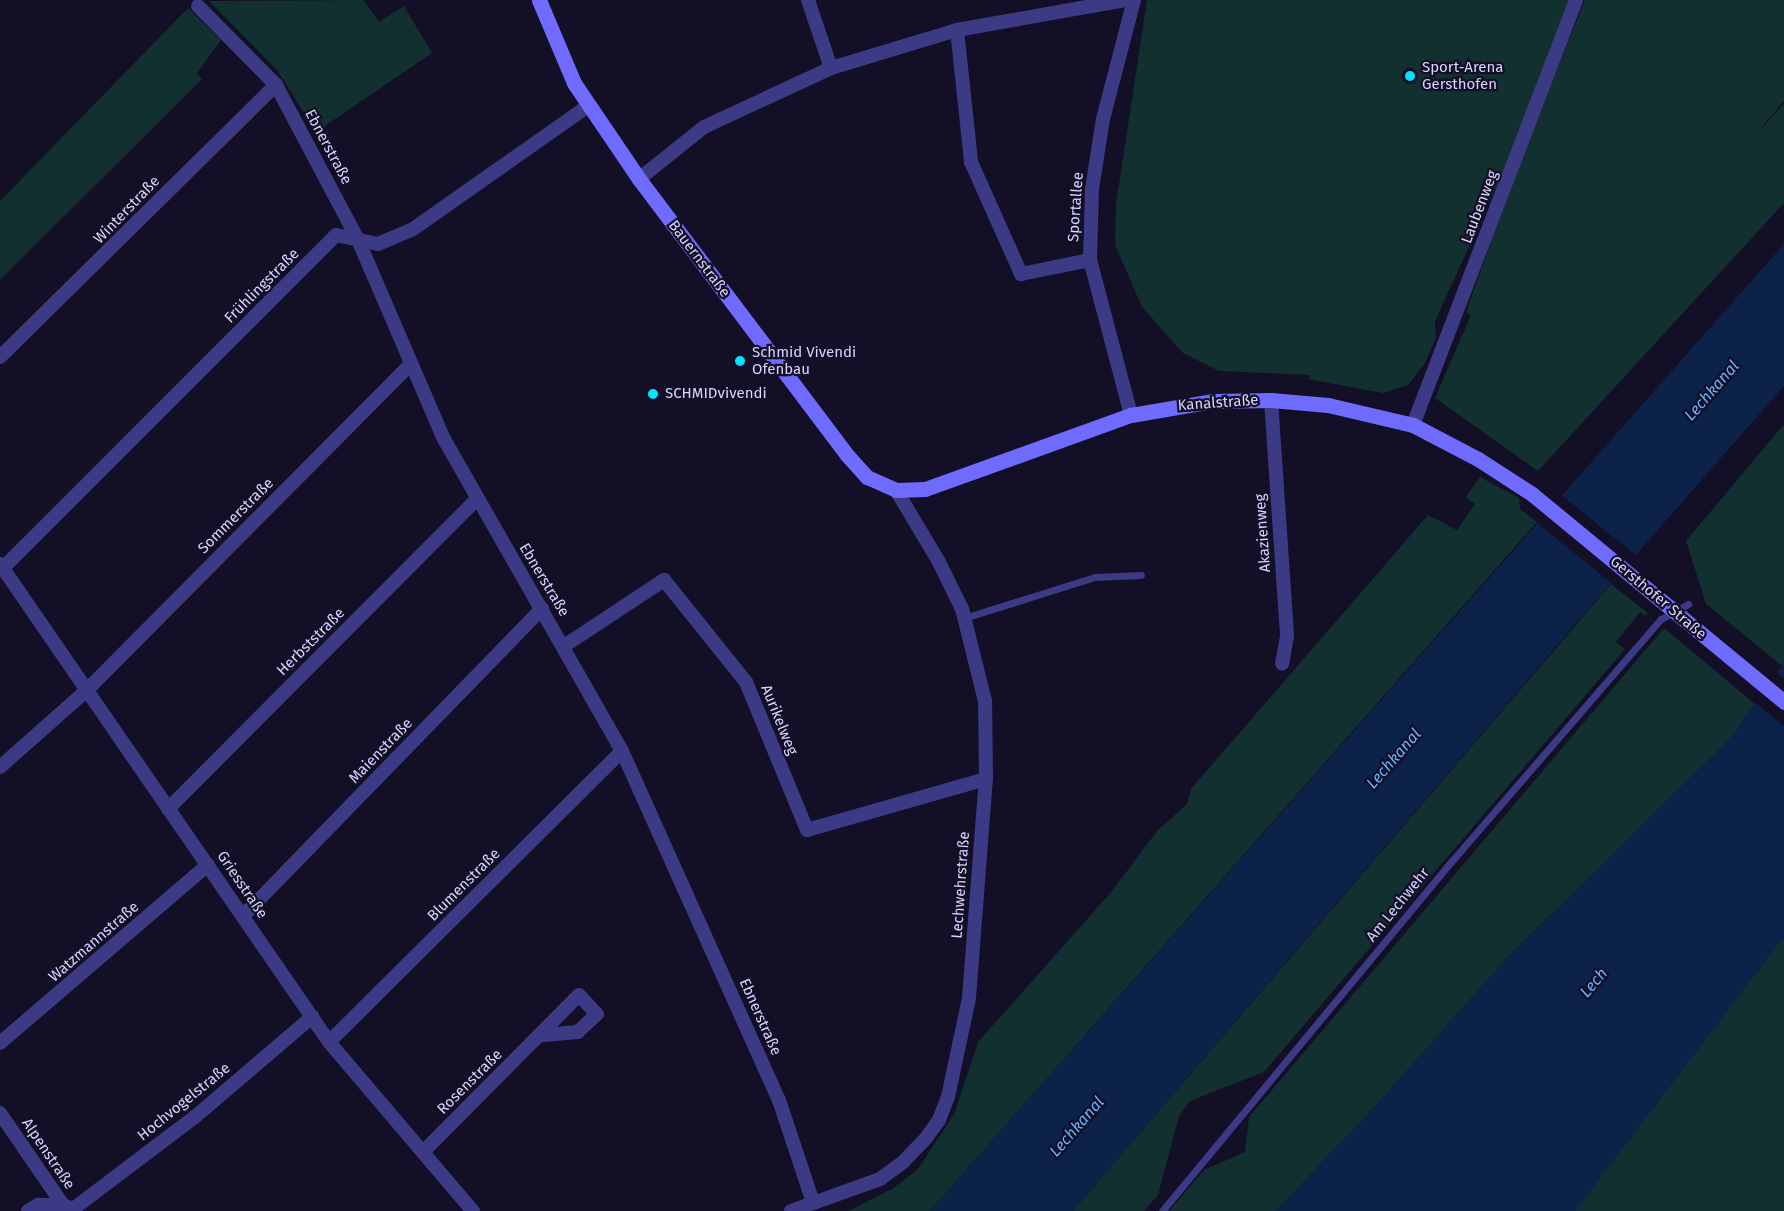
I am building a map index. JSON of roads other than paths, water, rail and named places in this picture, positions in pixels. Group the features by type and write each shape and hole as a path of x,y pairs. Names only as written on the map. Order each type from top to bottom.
{"main road":[{"name":"Bauernstraße","path":"539,0 556,46 588,106 639,179 847,455 867,477 896,490"},
{"name":"Kanalstraße","path":"896,490 925,489 1131,415 1174,405 1271,400 1328,405 1413,425 1478,459 1532,494"},
{"name":"Gersthofer Straße","path":"1532,494 1651,592 1667,615 1717,647 1784,702"}],"street":[{"path":"808,0 831,68"},
{"path":"639,179 704,127 831,68 957,30 1125,0"},
{"name":"Sportallee","path":"1131,415 1090,260 1092,189 1103,119 1134,0"},
{"name":"Laubenweg","path":"1413,425 1576,0"},
{"name":"Ebnerstraße","path":"194,3 276,85 359,242 410,366 477,499 564,646 622,751 779,1100 813,1202"},
{"path":"957,30 971,162 1021,274 1090,260"},
{"name":"Winterstraße","path":"0,357 276,85"},
{"name":"Frühlingstraße","path":"1,566 336,235 359,242 378,244 429,220 588,106"},
{"name":"Sommerstraße","path":"0,767 86,691 410,366"},
{"name":"Akazienweg","path":"1271,400 1287,636 1282,664"},
{"name":"Lechwehrstraße","path":"791,1211 879,1179 903,1162 939,1120 955,1073 969,998 986,779 985,701 964,618 939,562 896,490"},
{"name":"Herbststraße","path":"168,809 477,499"},
{"name":"Griesstraße","path":"1,566 329,1042 470,1210"},
{"name":"Aurikelweg","path":"564,646 664,580 746,682 807,830 986,779"},
{"name":"Maienstraße","path":"243,916 542,609"},
{"name":"Blumenstraße","path":"329,1042 622,751"},
{"name":"Watzmannstraße","path":"0,1043 208,865"},
{"name":"Hochvogelstraße","path":"68,1207 196,1116 312,1017"},
{"name":"Rosenstraße","path":"423,1152 540,1035"},
{"name":"Alpenstraße","path":"0,1113 68,1207"},
{"path":"28,1211 38,1205 68,1207"}],"lane":[{"path":"964,618 1095,578 1141,575"},
{"path":"1667,615 1688,604"},
{"name":"Am Lechwehr","path":"1162,1211 1451,862 1667,615"}],"water":[{"name":"Lechkanal","path":"1784,244 1784,386 1578,621 1073,1211 930,1211"},
{"name":"Lech","path":"1784,663 1784,937 1575,1211 1276,1211 1380,1101 1506,959 1729,740"}],"place":[{"name":"Sport-Arena Gersthofen","path":"1410,76"},
{"name":"Schmid Vivendi Ofenbau","path":"740,361"},
{"name":"SCHMIDvivendi","path":"653,394"}]}
